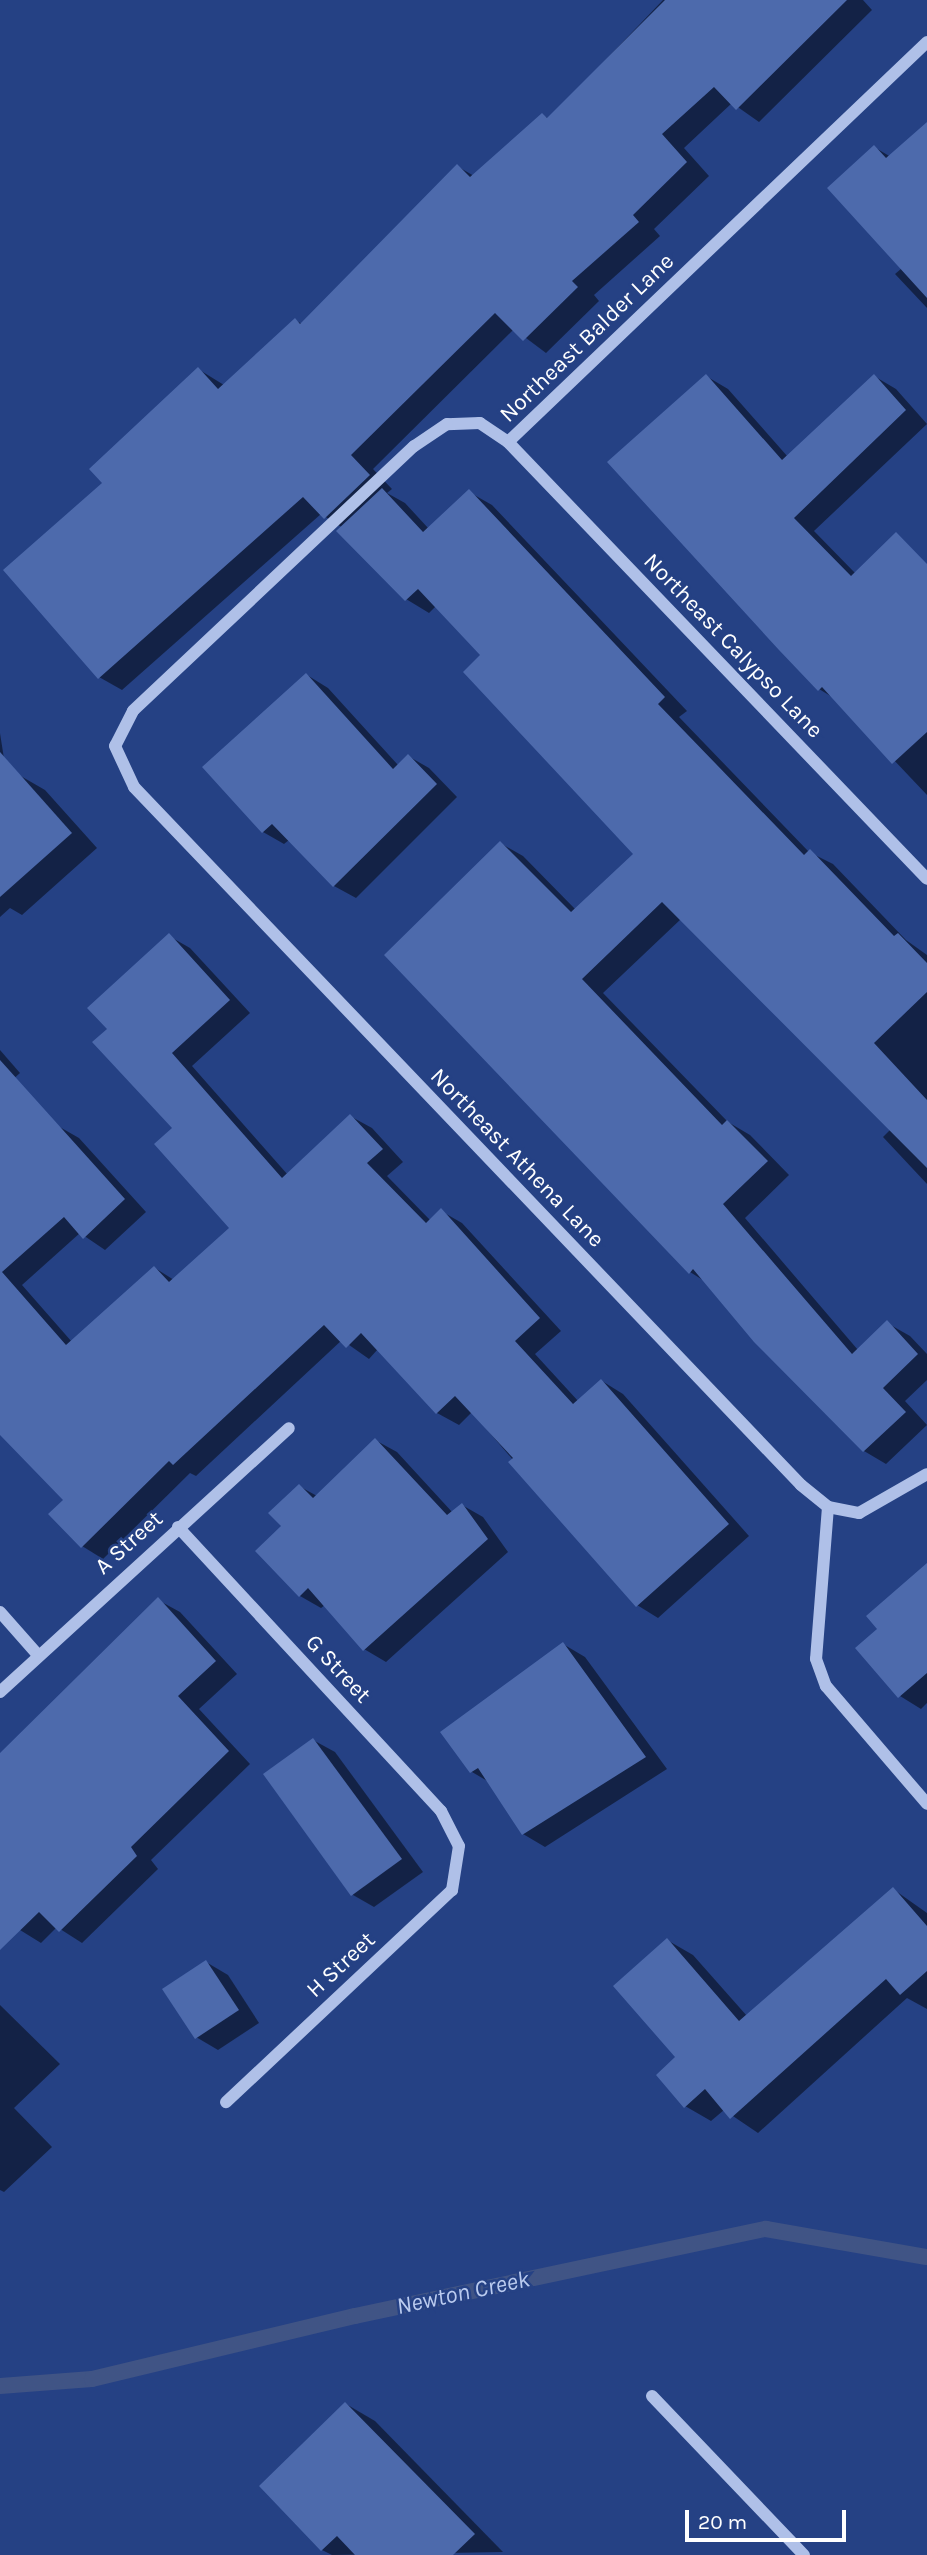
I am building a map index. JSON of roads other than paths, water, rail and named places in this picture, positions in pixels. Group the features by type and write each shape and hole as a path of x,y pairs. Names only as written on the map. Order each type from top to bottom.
{"street":[{"name":"Northeast Balder Lane","path":"116,746 133,711 414,446 447,425 480,423 508,442 927,42"},
{"name":"Northeast Calypso Lane","path":"508,442 927,879"},
{"name":"Northeast Athena Lane","path":"116,746 134,787 801,1485 828,1507"},
{"name":"A Street","path":"0,1692 289,1428"},
{"path":"927,1474 859,1513 828,1507 816,1659 826,1686 927,1804"},
{"name":"G Street","path":"178,1527 441,1811 459,1846"},
{"path":"0,1612 38,1655"},
{"name":"H Street","path":"226,2102 452,1890 459,1846"},
{"path":"652,2396 804,2555"}],"waterway":[{"name":"Newton Creek","path":"0,2386 92,2379 355,2316 766,2229 927,2257"}]}
